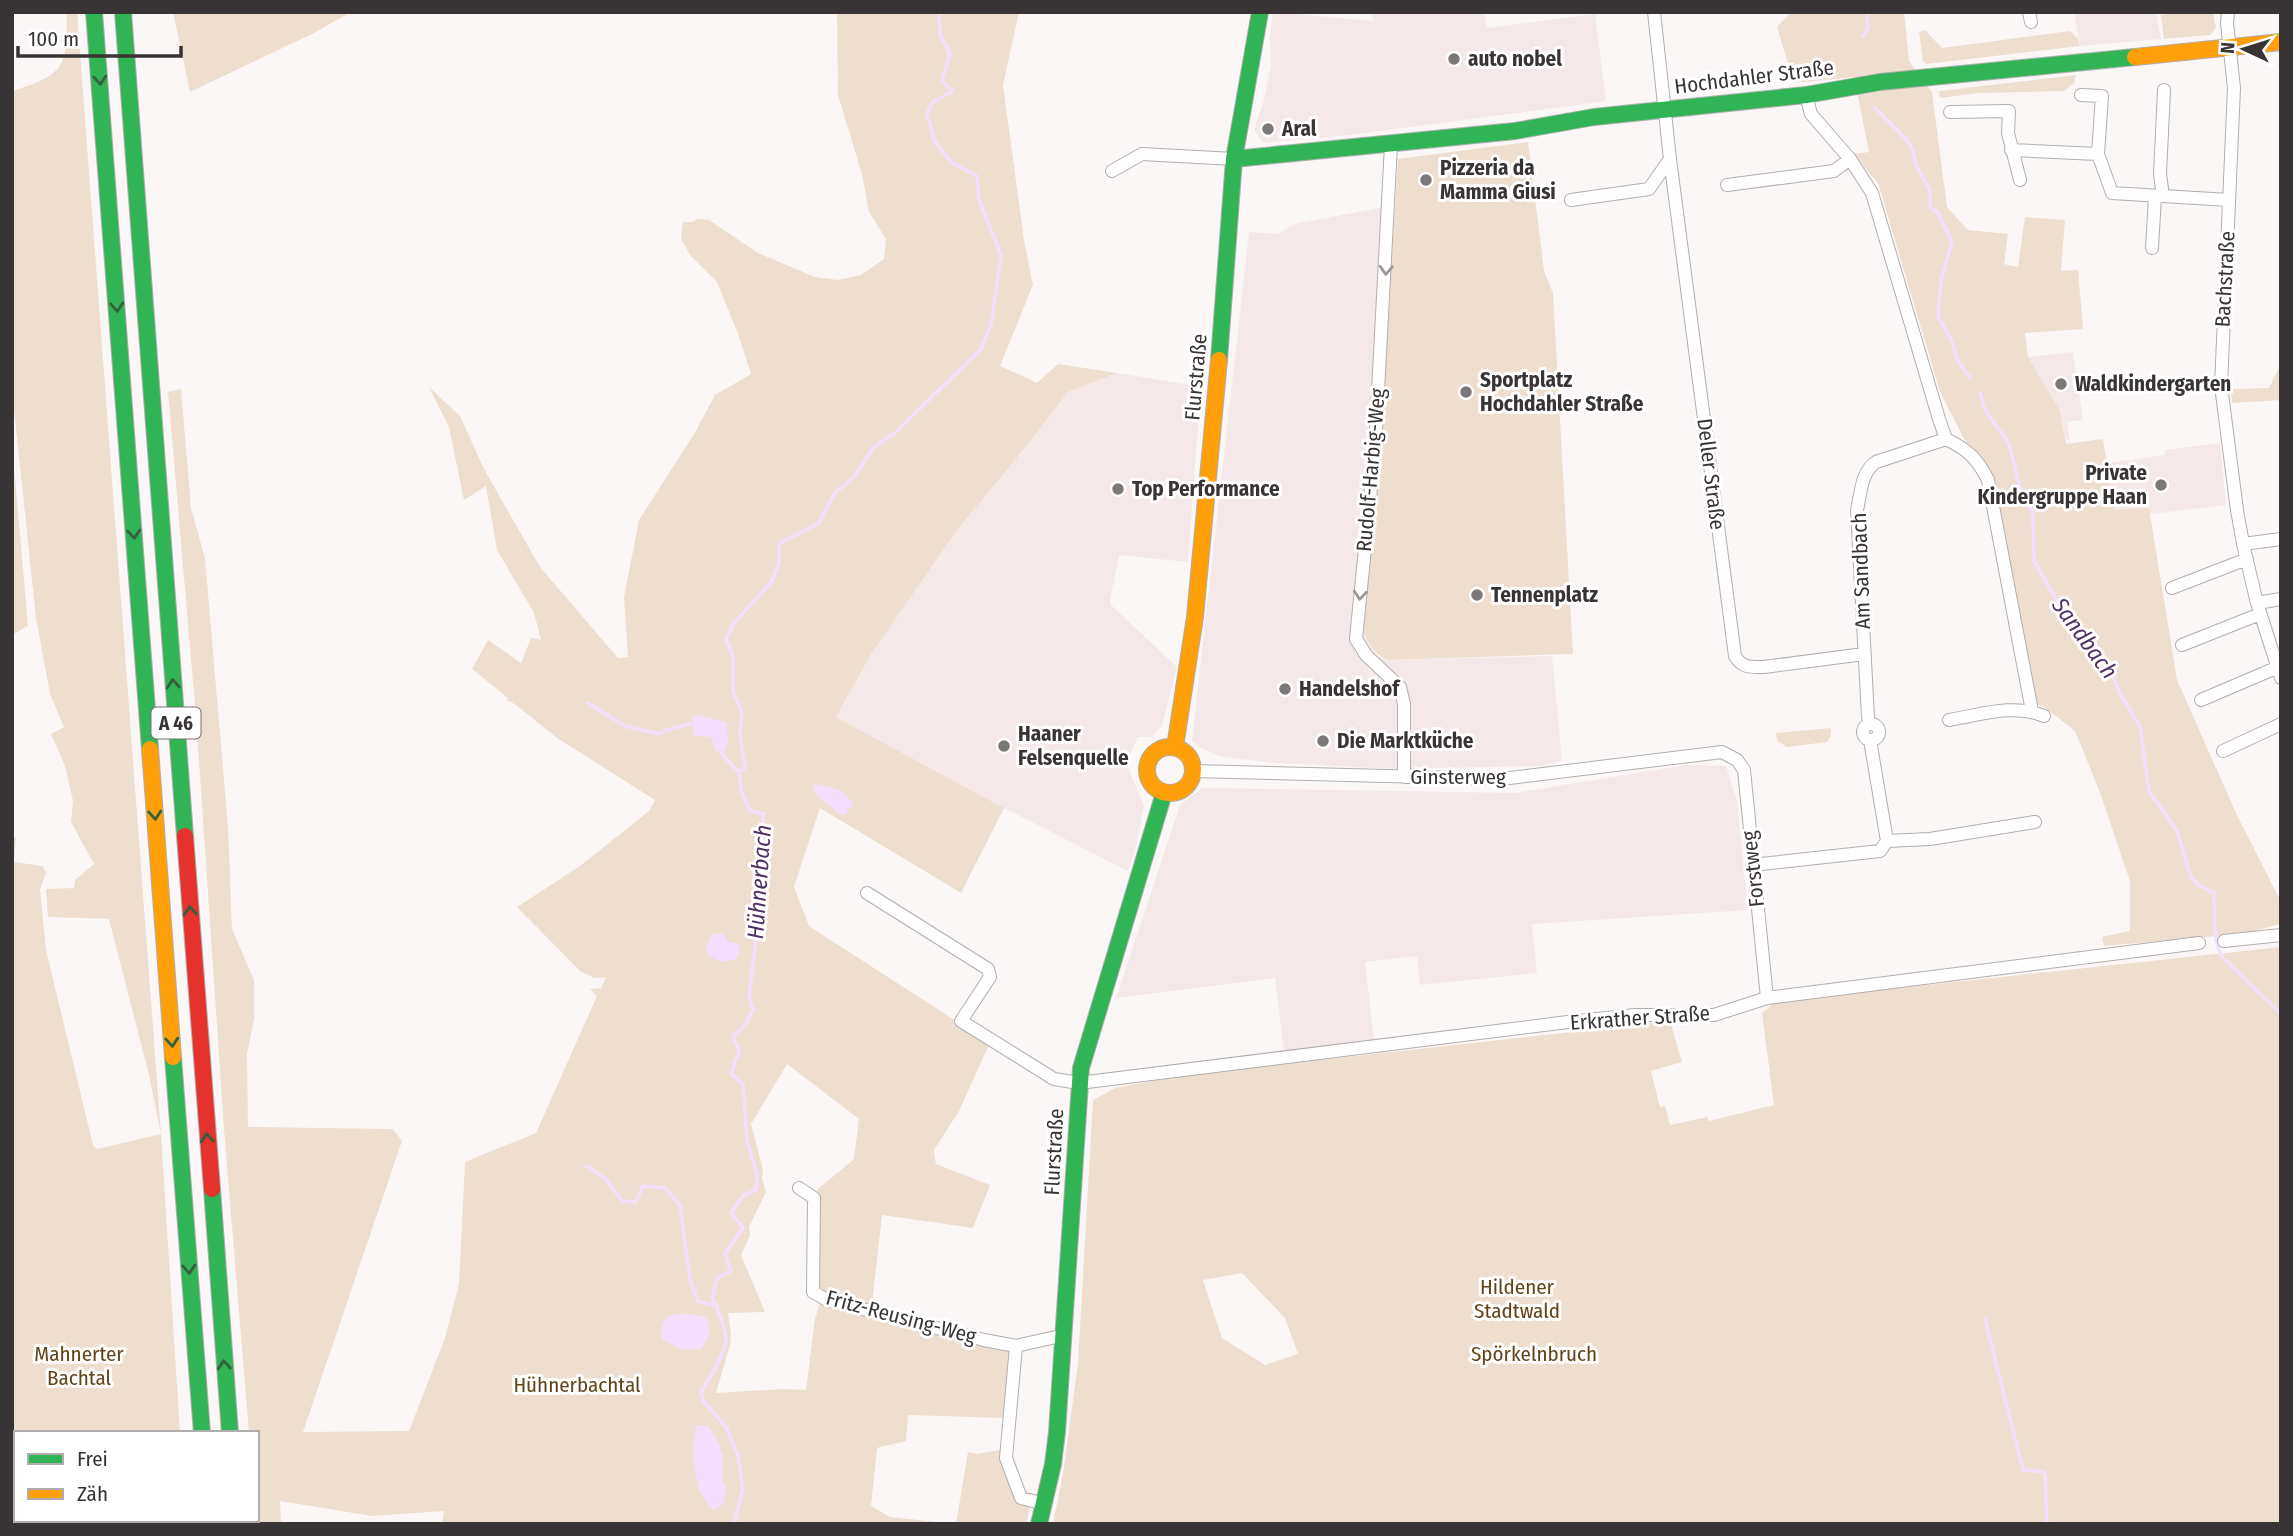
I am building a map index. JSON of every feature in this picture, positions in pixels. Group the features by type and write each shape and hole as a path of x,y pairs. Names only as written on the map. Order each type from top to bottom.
{"main road":[{"name":"A 46","path":"94,12 202,1431"},
{"name":"A 46","path":"123,12 230,1431"},
{"name":"Flurstraße","path":"1175,747 1195,617 1222,326 1234,159 1260,12"},
{"name":"Hochdahler Straße","path":"1234,159 1515,131 1594,117 1806,95 1880,82 2281,42"},
{"path":"1175,747 1188,755 1193,771 1191,781 1185,788 1174,793 1164,793 1151,784 1147,777 1149,759 1160,748 1175,747"},
{"name":"Flurstraße","path":"1039,1524 1057,1432 1079,1083 1086,1046 1164,793"}],"street":[{"name":"Deller Straße","path":"1654,12 1670,159 1735,656 1739,663 1747,667 1764,667 1864,653"},
{"name":"Bachstraße","path":"2201,700 2278,666 2259,608 2236,510 2221,386 2234,88 2228,12"},
{"path":"2152,248 2161,174 2164,90"},
{"path":"1806,95 1811,114 1850,159 1872,193 1938,419 1947,439 1965,448 1980,463 1988,480 2032,710"},
{"path":"2081,95 2102,96 2098,154 2112,193 2229,200"},
{"path":"1950,112 2009,111 2008,133 2017,150 2098,154"},
{"name":"Rudolf-Harbig-Weg","path":"1391,145 1375,448 1356,639 1366,655 1400,687 1404,704 1404,777"},
{"path":"1112,172 1142,154 1234,159"},
{"path":"1572,200 1649,189 1670,159"},
{"path":"1727,185 1834,171 1850,159"},
{"name":"Am Sandbach","path":"1868,717 1857,510 1867,468 1876,461 1947,439"},
{"path":"2243,544 2281,539"},
{"path":"2172,588 2247,559"},
{"path":"2182,645 2281,599"},
{"path":"1949,720 2007,710 2032,710 2044,716"},
{"path":"2223,751 2281,724"},
{"path":"1752,864 1881,851 1887,841 1870,740"},
{"name":"Ginsterweg","path":"1193,771 1502,779 1722,752"},
{"name":"Forstweg","path":"1722,752 1737,760 1744,770 1767,998"},
{"path":"1887,841 1930,839 2035,822"},
{"path":"867,893 988,969 990,977 961,1021 1054,1079 1079,1083"},
{"path":"2224,941 2281,935"},
{"name":"Erkrather Straße","path":"1079,1083 1568,1022 1635,1015 1714,1015 1767,998 2199,943"},
{"name":"Fritz-Reusing-Weg","path":"799,1188 814,1198 813,1292 827,1300 1016,1346 1065,1335"},
{"path":"1016,1346 1006,1458 1021,1498 1045,1504"}],"shaded area":[{"path":"1273,12 1373,21 1373,12 1484,12 1487,28 1595,14 1606,101 1350,135 1263,143 1254,130 1271,65"},
{"path":"2074,12 2156,12 2161,39 2080,46"},
{"path":"1380,208 1384,213 1372,431 1351,624 1364,625 1369,645 1377,656 1388,660 1552,656 1562,761 1541,766 1393,769 1276,763 1223,757 1192,741 1249,232 1278,234 1294,224"},
{"name":"Waldkindergarten","path":"2073,352 2083,420 2067,422 2070,440 2065,439 2060,411 2028,357"},
{"path":"1117,373 1201,387 1188,562 1119,555 1111,596 1110,604 1177,667 1162,726 1151,737 1138,737 1126,763 1144,806 1128,871 1004,808 836,717 870,656 957,530 1068,392"},
{"name":"Private Kindergruppe Haan","path":"2220,443 2226,505 2102,520 2095,465 2165,455 2165,450"},
{"path":"696,715 727,722 728,743 723,752 716,751 711,737 695,736 692,718"},
{"path":"1686,765 1726,766 1737,801 1748,910 1532,924 1537,973 1420,985 1417,956 1365,962 1374,1040 1284,1051 1275,978 1116,998 1180,805 1202,788 1515,793"},
{"path":"817,784 838,790 850,799 853,804 845,815 839,814 814,792 813,787"},
{"path":"712,934 723,934 729,942 736,943 740,947 738,957 723,961 708,955 706,948"},
{"path":"679,1313 706,1317 709,1334 701,1349 680,1349 662,1339 662,1323 669,1316"},
{"path":"697,1425 708,1426 717,1439 723,1456 722,1479 726,1488 723,1504 714,1510 702,1494 695,1471"}],"green space":[{"path":"67,12 77,12 161,1134 149,1075 109,919 48,917 46,889 74,888 75,880 94,864 71,822 73,801 65,766 51,734 64,727 50,694 36,618 12,391 12,91 44,79 60,66 66,45"},
{"path":"173,12 351,12 314,33 190,92"},
{"name":"Hühnerbachtal","path":"837,12 1019,12 1003,85 1024,240 1033,285 1000,366 1037,383 1058,364 1117,373 1068,392 957,530 870,656 836,717 1004,808 961,893 820,808 794,887 809,926 990,1043 959,1111 934,1150 936,1164 990,1185 973,1228 882,1215 872,1304 829,1294 817,1285 818,1189 854,1159 859,1119 787,1064 751,1124 766,1192 749,1227 750,1236 741,1255 765,1312 728,1313 730,1345 716,1393 806,1390 815,1319 820,1303 1011,1350 1005,1418 908,1415 906,1441 877,1448 871,1506 890,1517 956,1524 442,1524 444,1511 372,1516 280,1501 281,1524 257,1524 259,1431 249,1431 224,1129 196,717 168,392 181,389 191,508 205,558 228,827 232,929 254,980 254,1019 247,1054 248,1127 393,1129 402,1141 303,1432 409,1431 445,1338 459,1284 465,1162 536,1133 597,996 590,989 601,988 606,977 594,978 580,971 517,907 580,866 649,811 655,800 557,738 472,669 488,640 521,663 531,638 541,640 534,613 497,550 486,486 464,500 449,427 429,387 460,416 484,469 540,567 618,658 628,657 624,597 639,520 694,434 715,395 751,374 717,282 690,255 681,238 683,222 709,220 758,253 815,277 838,280 861,275 884,259 886,239 869,212 862,174 838,95"},
{"path":"1791,12 1904,12 1909,61 1932,92 1947,207 1968,230 2008,234 2004,264 2018,267 2025,217 2065,220 2061,271 2078,270 2083,329 2025,333 2028,357 2060,411 2066,444 2103,439 2114,510 2149,508 2177,680 2236,813 2281,902 2281,924 2241,934 2104,946 2102,937 2130,931 2130,881 2099,790 2075,731 2043,706 2026,703 1976,456 1940,392 1878,183 1853,154 1869,152 1854,77 1794,83 1777,27"},
{"path":"2213,12 2216,28 2210,35 2164,39 2161,15"},
{"path":"1925,30 1942,48 2070,31 2078,39 2080,46 1926,64 1923,61 1919,32"},
{"path":"2076,75 2074,83 2064,91 1980,93 1940,98 1939,91"},
{"path":"1528,142 1544,271 1553,293 1573,654 1388,660 1371,646 1364,625 1380,445 1398,159"},
{"path":"2281,364 2281,400 2232,403 2231,389 2269,388"},
{"path":"12,443 28,626 12,635"},
{"path":"1831,728 1831,736 1827,742 1787,747 1777,741 1776,733"},
{"name":"Mahnerter Bachtal","path":"12,835 16,838 14,862 43,866 46,873 40,889 46,950 93,1145 97,1149 161,1134 180,1431 14,1431 12,1457"},
{"name":"Hildener Stadtwald","path":"2281,947 2281,1524 1053,1524 1063,1474 1078,1363 1093,1100 1115,1088 1184,1075 1670,1021 1682,1062 1651,1071 1660,1107 1665,1106 1670,1125 1707,1117 1709,1121 1774,1105 1762,1013 1776,1001","holes":["1242,1273 1285,1318 1298,1354 1265,1365 1222,1338 1203,1280"]},
{"path":"1004,1449 1014,1487 1033,1494 1026,1524 956,1524 968,1452 978,1454"}],"waterway":[{"name":"Hühnerbach","path":"734,1524 743,1489 738,1456 726,1427 704,1402 701,1392 726,1341 712,1298 717,1278 731,1271 725,1254 743,1228 731,1213 744,1195 756,1190 757,1174 747,1141 743,1084 731,1074 739,1051 733,1036 746,1024 753,1010 749,996 757,931 754,901 764,859 759,846 764,814 750,811 741,790 739,772 745,768 740,736 742,714 733,690 733,656 726,639 734,623 772,581 779,563 779,544 818,524 835,493 855,476 873,448 896,432 981,349 991,324 1001,255 979,200 977,176 951,162 934,140 927,113 933,102 953,91 942,81 950,53 940,36 939,12"},
{"name":"Sandbach","path":"1863,36 1868,29 1867,12"},
{"name":"Sandbach","path":"1875,108 1912,148 1916,165 1930,190 1930,207 1938,213 1952,242 1941,280 1938,317 1951,339 1957,359 1970,378"},
{"name":"Sandbach","path":"1980,393 1984,408 2009,444 2019,484 2033,514 2034,561 2062,609 2074,624 2092,639 2109,664 2118,690 2140,727 2149,791 2177,831 2191,877 2198,885 2214,893 2215,934 2222,957 2281,1014"},
{"path":"588,703 625,726 659,734 662,732"},
{"path":"666,730 694,723"},
{"path":"721,750 723,756 739,772"},
{"path":"586,1166 606,1179 622,1201 636,1202 643,1186 665,1188 680,1205 690,1280 698,1301 717,1306"},
{"path":"1985,1319 2023,1470 2045,1472 2047,1524"}],"traffic: fast":[{"path":"94,12 150,749"},
{"path":"123,12 185,836"},
{"path":"1219,360 1234,159 1260,12"},
{"path":"1234,159 1515,131 1594,117 1806,95 1880,82 2135,57"},
{"path":"1039,1524 1053,1464 1057,1432 1081,1068 1164,793"},
{"path":"173,1057 202,1431"},
{"path":"212,1189 230,1431"}],"traffic: slow":[{"path":"2135,57 2281,42"},
{"path":"1175,747 1195,617 1219,360"},
{"path":"1170,747 1186,754 1193,770 1186,786 1170,793 1154,786 1147,770 1154,754 1170,747"},
{"path":"150,749 173,1057"}],"traffic: jam":[{"path":"185,836 212,1189"}],"place":[{"name":"auto nobel","path":"1454,59"},
{"name":"Aral","path":"1268,129"},
{"name":"Pizzeria da Mamma Giusi","path":"1426,180"},
{"name":"Waldkindergarten","path":"2061,384"},
{"name":"Sportplatz Hochdahler Straße","path":"1466,392"},
{"name":"Private Kindergruppe Haan","path":"2161,485"},
{"name":"Top Performance","path":"1118,489"},
{"name":"Tennenplatz","path":"1477,595"},
{"name":"Handelshof","path":"1285,689"},
{"name":"Die Marktküche","path":"1323,741"},
{"name":"Haaner Felsenquelle","path":"1004,746"}],"park label":[{"name":"Spörkelnbruch","path":"1534,1354"}]}
